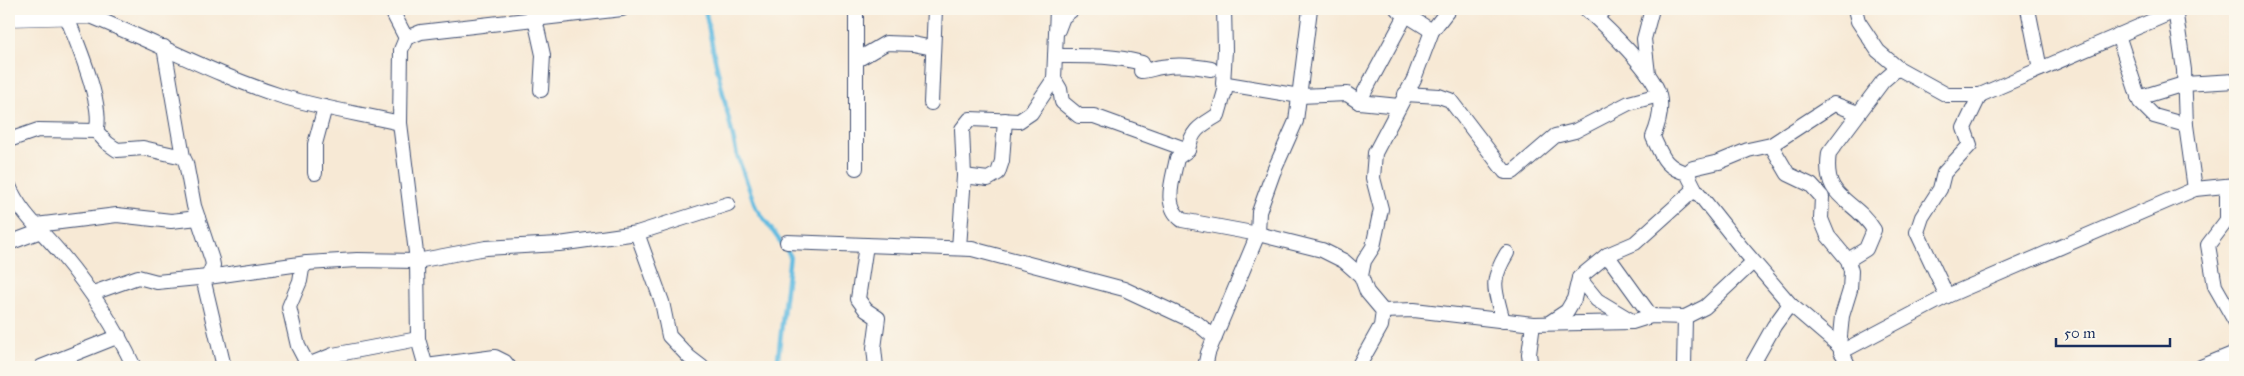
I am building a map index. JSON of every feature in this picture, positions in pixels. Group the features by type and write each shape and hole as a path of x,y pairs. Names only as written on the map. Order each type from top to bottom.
{"street":[{"path":"391,9 406,38"},
{"path":"509,367 506,362 495,357 426,367 418,339 417,261 400,123 401,50 406,38 421,32 528,16 622,9"},
{"path":"856,9 856,168"},
{"path":"931,103 935,9"},
{"path":"959,248 964,176 962,129 970,119 1019,121 1031,113 1054,79 1057,9"},
{"path":"1056,34 1063,17 1073,9"},
{"path":"1224,9 1225,84 1218,115 1196,128 1190,140 1188,150 1177,158 1169,204 1174,214 1182,220 1258,234 1322,250 1344,260 1361,276 1367,292 1382,311 1381,326 1358,367"},
{"path":"1205,367 1208,353 1258,234 1259,212 1273,173 1296,121 1310,9"},
{"path":"1361,276 1364,261 1373,248 1381,209 1374,178 1375,153 1414,79 1432,31 1449,9"},
{"path":"1648,75 1644,40 1652,9"},
{"path":"1855,9 1858,21 1878,51 1898,68 1947,95 1980,96 2175,10 2184,84 2186,125 2195,189"},
{"path":"2028,9 2040,69"},
{"path":"1596,11 1648,75 1659,95 1659,122 1653,137 1666,162 1676,170 1687,173 1695,189 1753,262 1790,304 1840,349 1849,367"},
{"path":"9,17 66,15 89,12 220,74 282,96 400,123"},
{"path":"1359,102 1402,12 1432,31"},
{"path":"66,15 88,73 98,113 99,124 96,131"},
{"path":"528,16 543,55 541,90"},
{"path":"2118,35 2138,98 2154,116 2186,125"},
{"path":"857,60 886,43 913,44 933,48"},
{"path":"164,47 183,157 198,218 212,260 213,266 206,278 224,367"},
{"path":"1211,69 1225,50"},
{"path":"1055,56 1123,57 1142,62 1141,71 1145,72 1160,67 1186,64 1211,69"},
{"path":"1848,260 1866,249 1874,230 1868,221 1830,186 1827,167 1829,153 1883,81 1898,68"},
{"path":"1211,69 1217,81 1225,84 1300,96 1347,94 1359,102 1439,96 1450,100 1505,172 1513,172 1555,136 1575,131 1629,103 1659,95"},
{"path":"1054,79 1060,89 1062,102 1079,116 1094,116 1188,150"},
{"path":"2138,98 2184,84 2235,81"},
{"path":"1947,296 1917,232 1918,226 1940,189 1944,173 1970,145 1964,128 1980,96"},
{"path":"1687,173 1693,168 1719,162 1748,150 1772,145 1834,104 1858,113"},
{"path":"314,173 316,144 325,107"},
{"path":"964,176 988,179 998,172 1002,161 1005,120"},
{"path":"9,140 38,130 96,131 117,150 143,148 183,157"},
{"path":"1772,145 1788,174 1811,185 1822,197 1821,219 1824,228 1828,236 1848,260 1851,272 1850,290 1842,316 1840,349"},
{"path":"9,186 27,216 93,293 119,336 134,367"},
{"path":"1840,349 1947,296 2195,189 2231,186 2227,220 2208,245 2215,286 2235,321"},
{"path":"1548,324 1567,311 1574,299 1579,278 1607,255 1635,243 1695,189"},
{"path":"93,293 138,278 156,282 206,278 307,263 357,260 417,261 486,248 559,244 637,233 728,204"},
{"path":"9,243 38,228 116,215 172,220 198,218"},
{"path":"637,233 662,302 669,336 689,357 702,367"},
{"path":"787,242 972,249 1124,289 1197,323 1215,338"},
{"path":"866,245 858,299 866,310 878,318 874,348 876,367"},
{"path":"1503,321 1495,288 1495,274 1507,252"},
{"path":"1607,255 1651,316"},
{"path":"1382,311 1414,310 1533,324 1632,322 1651,316 1685,317 1705,306 1753,262"},
{"path":"307,263 302,269 300,281 289,307 298,346 305,366 334,355 418,339"},
{"path":"1579,278 1597,300 1632,322"},
{"path":"1751,367 1774,326 1790,304"},
{"path":"1684,367 1685,317"},
{"path":"1531,367 1530,354 1533,324"},
{"path":"41,367 119,336"},
{"path":"2201,367 2217,364 2235,353"}],"waterway":[{"path":"705,9 737,155 756,208 790,255 777,367"}]}
